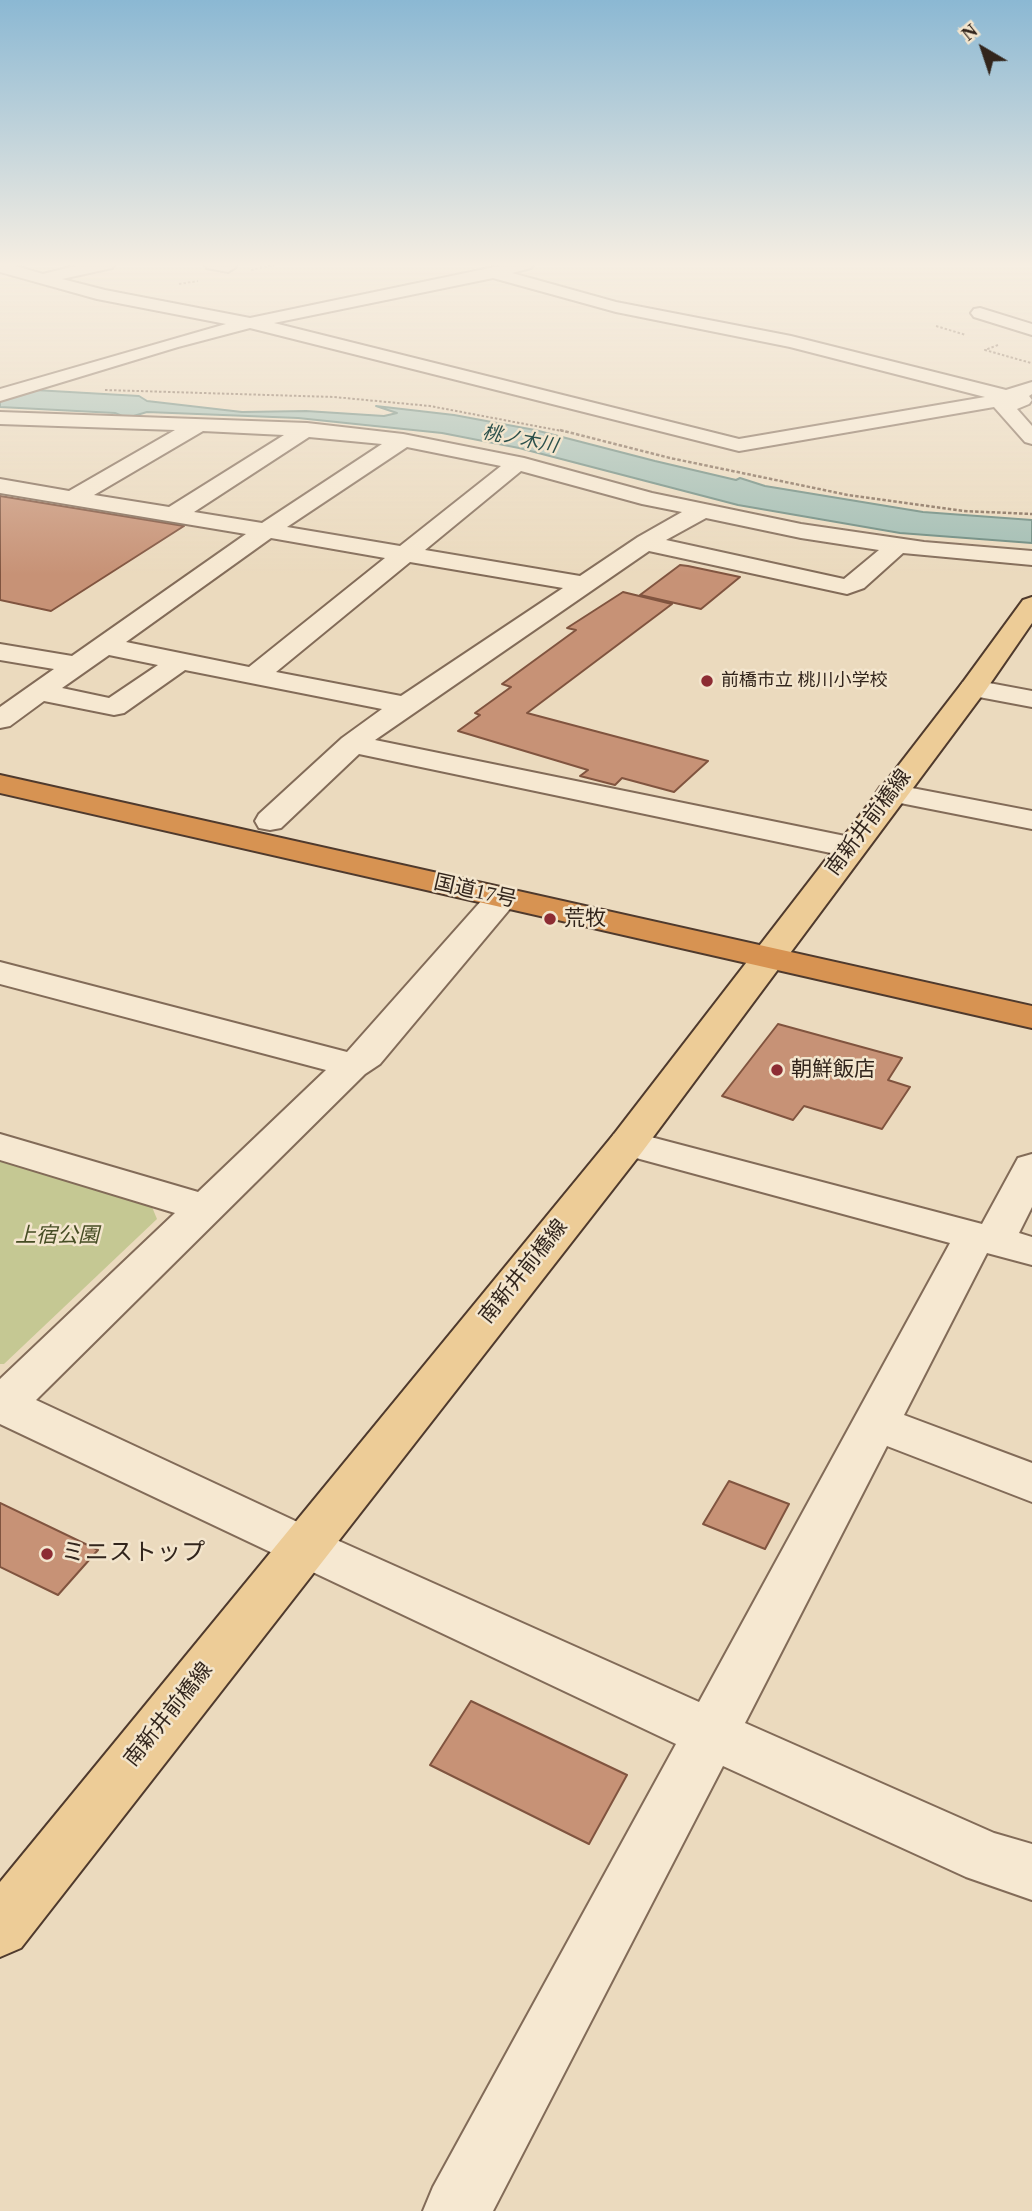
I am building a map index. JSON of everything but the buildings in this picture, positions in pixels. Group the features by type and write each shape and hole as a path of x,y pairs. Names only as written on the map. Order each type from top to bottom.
{"highway":[{"name":"国道17号","path":"0,762 270,821 777,946 1032,1017"},
{"name":"国道17号","path":"0,784 502,898 1032,990"}],"main road":[{"name":"南新井前橋線","path":"0,1928 628,1143 973,688 1032,605"}],"street":[{"path":"0,395 90,368"},
{"path":"427,368 739,444 1023,397"},
{"path":"901,368 1023,397"},
{"path":"1023,397 1004,407 1032,438"},
{"path":"0,418 307,429 403,440 524,464 701,511 801,531 901,546 1032,558"},
{"path":"0,437 37,420"},
{"path":"74,498 199,424"},
{"path":"173,515 307,429"},
{"path":"0,720 267,530 403,440"},
{"path":"256,675 514,466 524,464"},
{"path":"0,486 585,584"},
{"path":"270,821 352,744 645,543 701,511"},
{"path":"645,543 847,587 901,546"},
{"path":"104,646 407,706"},
{"path":"0,652 78,665"},
{"path":"40,692 114,707 181,661"},
{"path":"973,688 1032,699"},
{"path":"352,744 850,847"},
{"path":"891,793 1032,820"},
{"path":"502,898 488,911 383,1039 1,1404 303,1547 911,1825 987,1858 1032,1872"},
{"path":"0,973 352,1066"},
{"path":"628,1143 1000,1243"},
{"path":"0,1147 205,1208"},
{"path":"457,2211 876,1423 1000,1243 1032,1167"},
{"path":"876,1423 1032,1483"}],"path":[{"path":"103,390 334,397 430,406 556,428 670,458 848,495 964,511 1032,514"}],"green space":[{"name":"上宿公園","path":"0,1160 152,1207 157,1219 4,1364 0,1364"}],"water":[{"name":"桃ノ木川","path":"0,388 139,396 147,401 242,412 306,411 384,416 397,413 376,406 454,415 535,430 765,486 923,512 1032,520 1032,543 900,533 738,505 519,448 442,433 298,418 147,412 127,418 115,413 0,407"}],"place":[{"name":"前橋市立 桃川小学校","path":"707,681"},
{"name":"荒牧","path":"550,919"},
{"name":"朝鮮飯店","path":"777,1070"},
{"name":"ミニストップ","path":"47,1554"}]}
